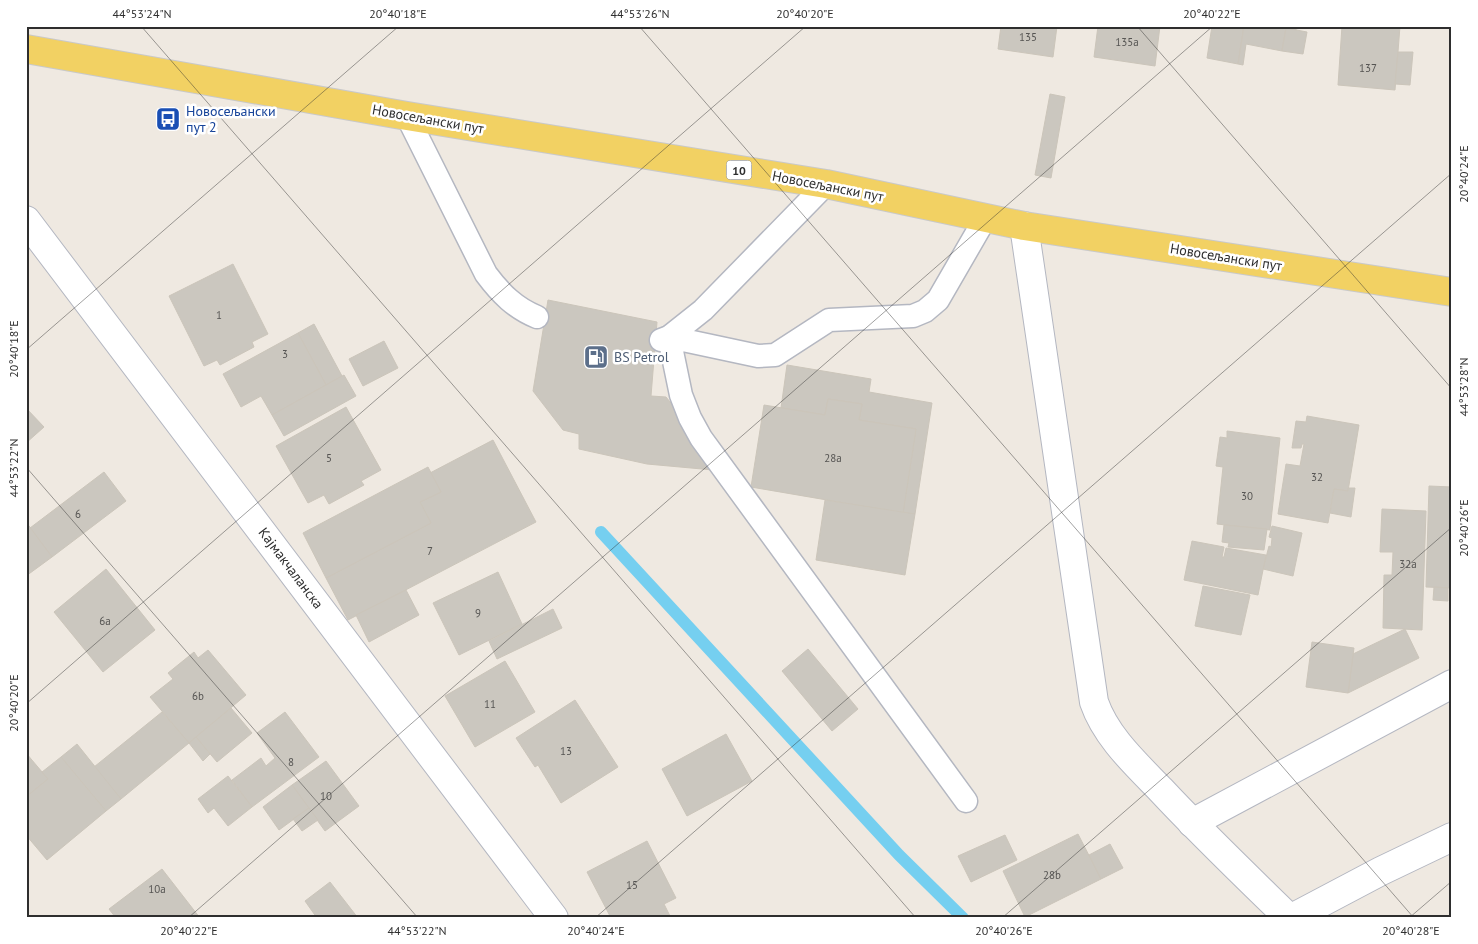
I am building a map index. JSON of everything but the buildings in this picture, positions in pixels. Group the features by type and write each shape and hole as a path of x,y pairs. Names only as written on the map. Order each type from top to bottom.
{"main road":[{"name":"Новосељански пут","path":"26,49 407,116 826,184 1024,226 1452,292"}],"street":[{"name":"Кајмакчаланска","path":"26,220 554,918"},
{"path":"1024,226 1094,702 1099,717 1126,753 1192,823 1290,918 1381,870 1452,837"},
{"path":"1192,823 1452,684"}],"lane":[{"path":"407,116 486,274 501,294 522,311 537,317"},
{"path":"664,339 703,310 826,184"},
{"path":"664,339 758,356 775,356 829,320 913,316 925,311 938,300 986,218"},
{"path":"664,339 681,395 690,418 701,438 966,801"}],"waterway":[{"path":"601,532 899,855 963,918"}],"place":[{"name":"Новосељански пут 2","path":"168,119"},
{"name":"BS Petrol","path":"596,357"}]}
